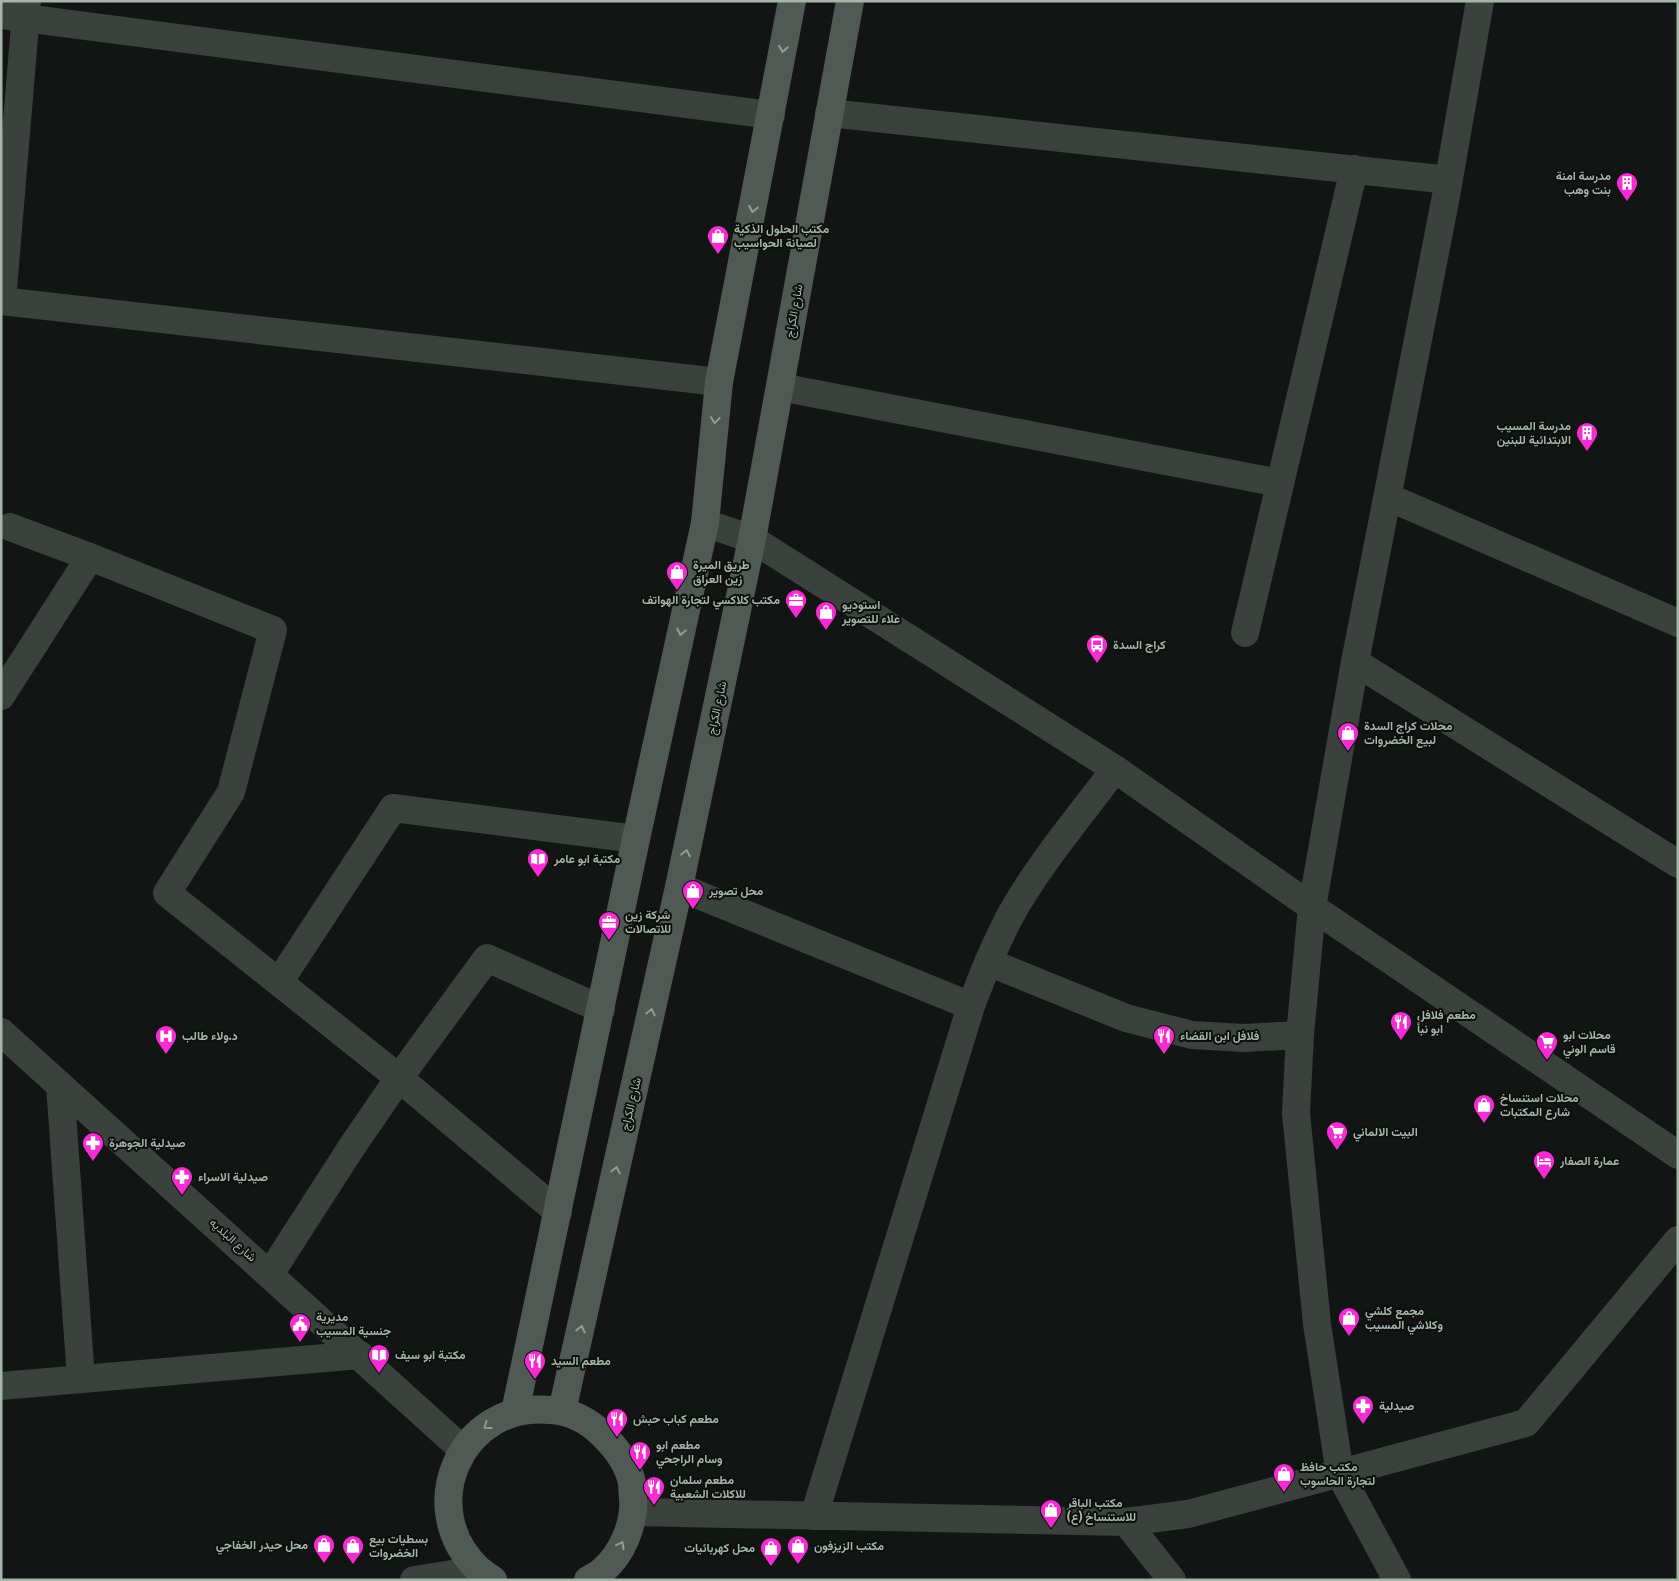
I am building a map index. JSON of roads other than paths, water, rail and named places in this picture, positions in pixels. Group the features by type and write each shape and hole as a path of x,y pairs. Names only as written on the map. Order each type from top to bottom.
{"main road":[{"path":"516,1412 636,839 705,523 719,382 792,1"},
{"name":"شارع الكراج","path":"562,1411 679,887 752,539 850,1"},
{"path":"486,1575 459,1546 449,1518 448,1495 452,1471 463,1450 477,1433 495,1420 516,1412 539,1408 562,1411 593,1424 617,1448 631,1479 634,1512 623,1545 601,1572 588,1580"}],"street":[{"path":"1397,1580 1340,1474 1317,1324 1296,1113 1300,1035 1312,907 1355,662 1449,180 1480,1"},
{"path":"719,382 2,301 18,12 771,116"},
{"path":"829,113 1354,168 1449,180"},
{"path":"1246,632 1354,168"},
{"path":"780,387 1280,483"},
{"path":"1388,497 1678,623"},
{"path":"705,523 752,539 1115,769 1312,907 1678,1155"},
{"path":"10,527 273,630 232,792 167,893 399,1078 558,1212"},
{"path":"1,696 90,557"},
{"path":"1355,662 1678,864"},
{"path":"814,1516 971,1006 988,962 1009,918 1034,877 1115,769"},
{"path":"278,982 393,808 636,839"},
{"path":"679,887 971,1006"},
{"path":"270,1274 353,1145 399,1078 487,958 600,1009"},
{"path":"988,962 1126,1018 1192,1035 1244,1038 1300,1035"},
{"name":"شارع البلديه","path":"1,1032 463,1450"},
{"path":"60,1085 81,1379"},
{"path":"634,1512 1126,1522 1188,1514 1526,1423 1678,1240"},
{"path":"1,1386 360,1355"},
{"path":"1126,1522 1172,1580"},
{"path":"414,1580 486,1575"}],"place":[{"name":"مدرسة امنة بنت وهب","path":"1627,202"},
{"name":"مكتب الحلول الذكية لصيانة الحواسيب","path":"718,255"},
{"name":"مدرسة المسيب الابتدائية للبنين","path":"1587,452"},
{"name":"طريق الميرة زين العراق","path":"677,591"},
{"name":"مكتب كلاكسي لتجارة الهواتف","path":"796,619"},
{"name":"استوديو علاء للتصوير","path":"826,631"},
{"name":"كراج السدة","path":"1097,664"},
{"name":"محلات كراج السدة لبيع الخضروات","path":"1348,752"},
{"name":"مكتبة ابو عامر","path":"538,878"},
{"name":"محل تصوير","path":"693,910"},
{"name":"شركة زين للاتصالات","path":"609,941"},
{"name":"مطعم فلافل ابو نبأ","path":"1401,1041"},
{"name":"د.ولاء طالب","path":"166,1055"},
{"name":"فلافل ابن القضاء","path":"1164,1055"},
{"name":"محلات ابو قاسم الوني","path":"1547,1061"},
{"name":"محلات استنساخ شارع المكتبات","path":"1484,1124"},
{"name":"البيت الالماني","path":"1337,1151"},
{"name":"صيدلية الجوهرة","path":"93,1162"},
{"name":"عمارة الصفار","path":"1544,1180"},
{"name":"صيدلية الاسراء","path":"182,1196"},
{"name":"مجمع كلشي وكلاشي المسيب","path":"1349,1337"},
{"name":"مديرية جنسية المسيب","path":"300,1343"},
{"name":"مكتبة ابو سيف","path":"379,1374"},
{"name":"مطعم السيد","path":"535,1380"},
{"name":"صيدلية","path":"1363,1425"},
{"name":"مطعم كباب حبش","path":"617,1438"},
{"name":"مطعم ابو وسام الراجحي","path":"640,1471"},
{"name":"مكتب حافظ لتجارة الحاسوب","path":"1284,1493"},
{"name":"مطعم سلمان للاكلات الشعبية","path":"654,1506"},
{"name":"مكتب الباقر (ع) للاستنساخ","path":"1051,1529"},
{"name":"محل حيدر الخفاجي","path":"324,1564"},
{"name":"بسطيات بيع الخضروات","path":"353,1565"},
{"name":"مكتب الزيزفون","path":"798,1565"},
{"name":"محل كهربائيات","path":"771,1567"}]}
